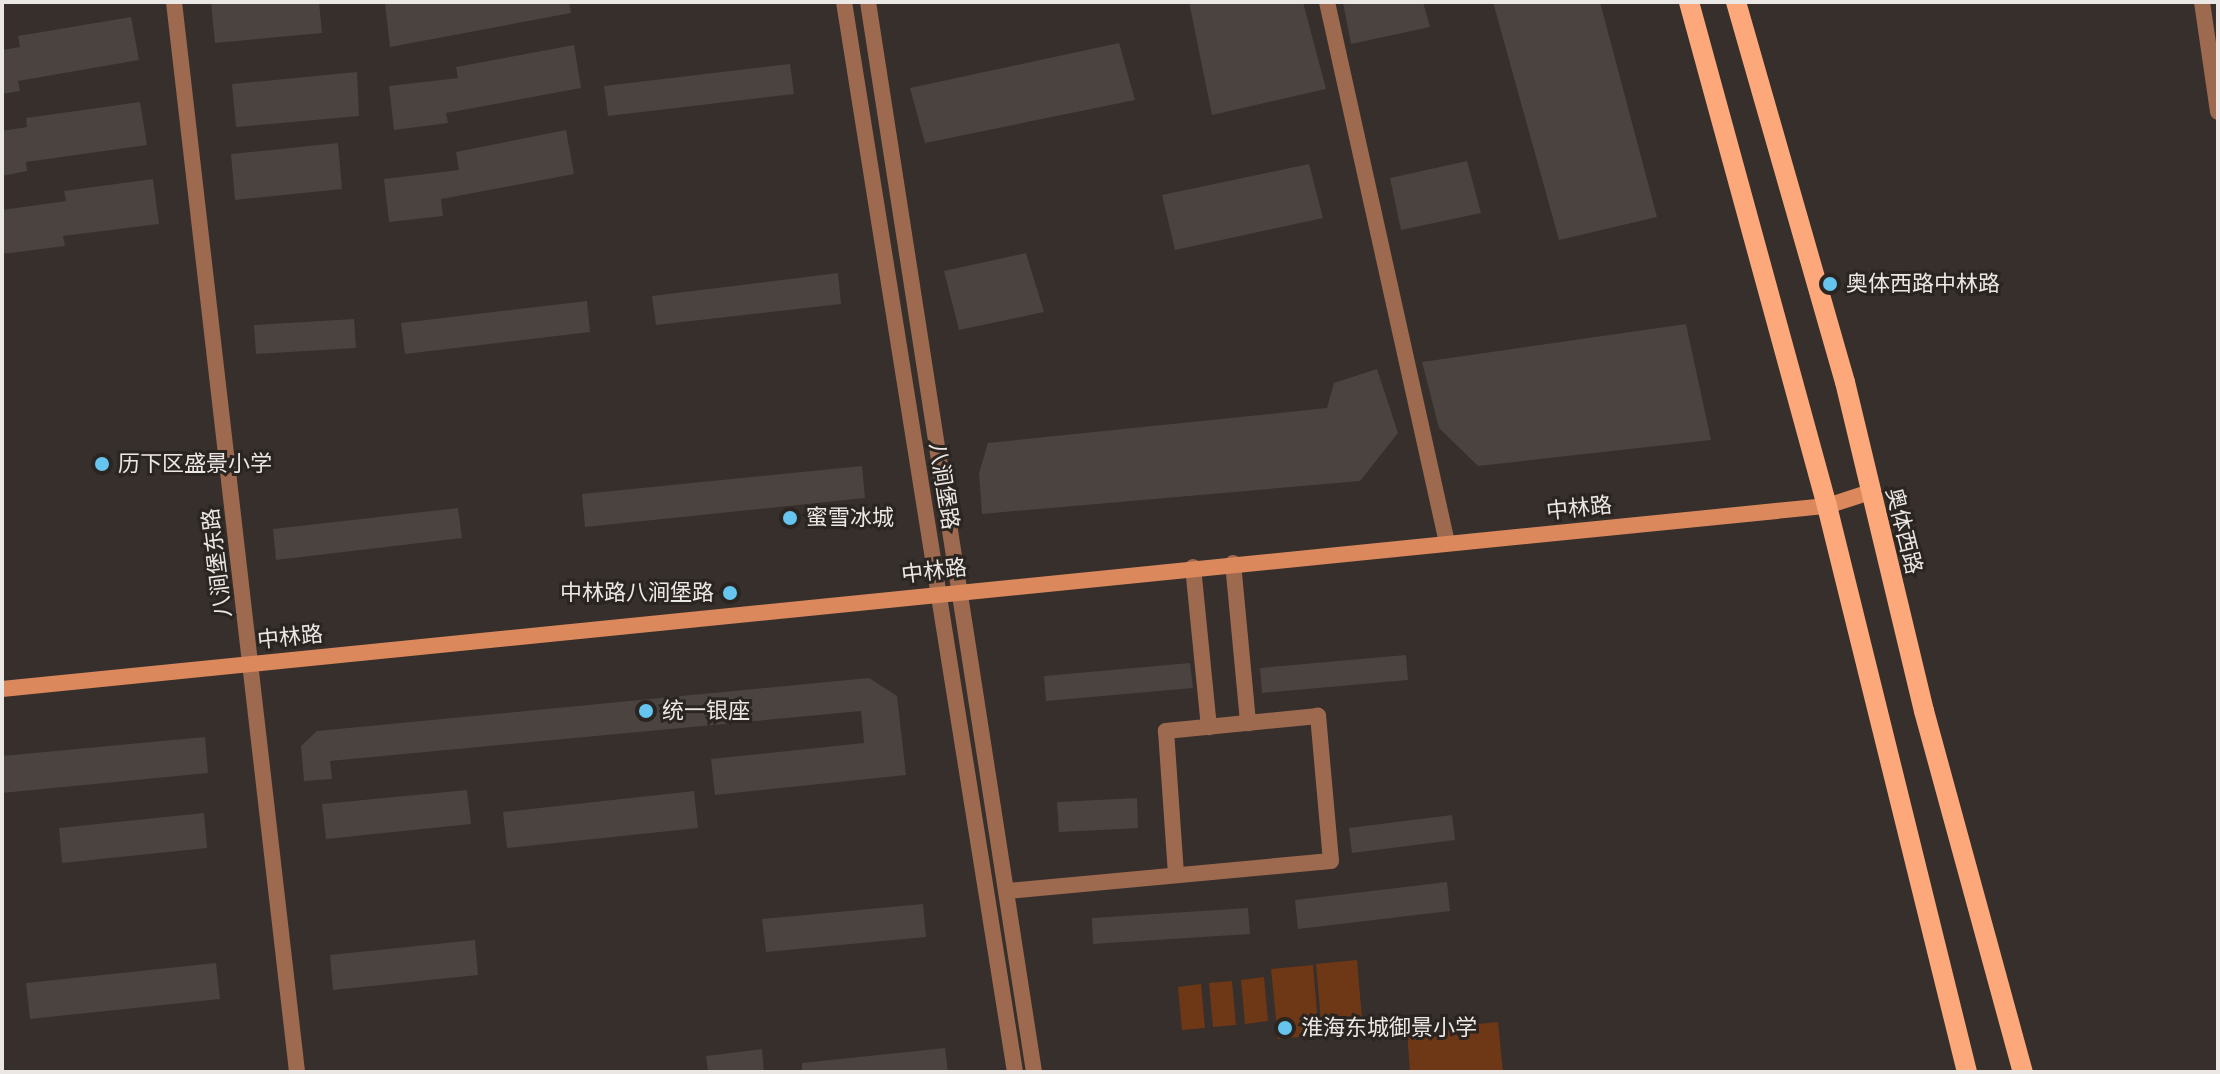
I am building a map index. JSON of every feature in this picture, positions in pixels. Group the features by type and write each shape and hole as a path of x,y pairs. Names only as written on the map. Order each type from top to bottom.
{"main road":[{"path":"1689,2 1827,506 1967,1072"},
{"name":"奥体西路","path":"1736,2 1845,382 1870,492 2023,1072"},
{"name":"中林路","path":"2,689 962,590 1827,506 1870,492"}],"street":[{"name":"八涧堡东路","path":"174,2 297,1072"},
{"name":"八涧堡路","path":"844,2 1015,1072"},
{"name":"八涧堡路","path":"868,2 962,590 1034,1072"},
{"path":"1327,2 1447,543"},
{"path":"2202,2 2218,112"},
{"path":"1233,563 1248,723"},
{"path":"1193,567 1209,727"},
{"path":"1007,891 1331,861 1318,716 1166,731 1176,875"}],"shaded area":[{"path":"1357,960 1363,1030 1322,1034 1316,964"},
{"path":"1313,965 1319,1035 1278,1039 1271,969"},
{"path":"1264,977 1268,1021 1245,1024 1241,980"},
{"path":"1232,981 1236,1025 1213,1027 1209,983"},
{"path":"1201,984 1205,1028 1182,1030 1178,987"},
{"path":"1498,1022 1503,1072 1410,1072 1407,1031"}],"building":[{"path":"211,2 319,2 322,33 215,43"},
{"path":"569,2 571,13 390,47 385,3"},
{"path":"1189,2 1303,2 1326,89 1212,115"},
{"path":"1343,2 1423,2 1430,27 1351,44"},
{"path":"1493,2 1600,2 1657,217 1559,240"},
{"path":"131,17 139,60 18,81 20,91 2,94 2,50 20,47 18,36"},
{"path":"1119,43 1135,100 925,143 910,88"},
{"path":"574,45 581,88 446,113 448,123 394,130 389,86 458,78 456,67"},
{"path":"790,64 794,94 608,116 604,86"},
{"path":"357,72 359,116 236,127 232,84"},
{"path":"140,102 147,145 26,162 27,171 2,176 2,131 27,127 26,118"},
{"path":"566,130 574,174 441,199 443,216 389,222 384,179 459,170 456,152"},
{"path":"338,143 342,189 235,200 231,154"},
{"path":"1467,161 1481,213 1401,230 1390,178"},
{"path":"1309,164 1323,218 1175,250 1162,195"},
{"path":"153,179 159,224 63,236 65,246 2,254 2,210 66,201 64,191"},
{"path":"1026,253 1044,312 959,330 944,271"},
{"path":"838,273 841,304 656,325 652,296"},
{"path":"587,301 590,332 405,354 401,323"},
{"path":"354,319 356,348 256,354 254,325"},
{"path":"1686,324 1711,440 1478,466 1439,428 1422,362"},
{"path":"1377,369 1398,433 1360,481 982,514 979,473 988,443 1327,408 1334,383"},
{"path":"862,466 865,498 585,527 582,494"},
{"path":"458,508 462,538 276,560 273,529"},
{"path":"1406,655 1408,680 1262,693 1260,668"},
{"path":"1190,663 1193,688 1046,701 1044,676"},
{"path":"869,678 897,696 906,775 715,795 711,759 864,743 861,711 330,761 332,779 304,781 301,746 317,731"},
{"path":"205,737 208,773 2,793 2,756"},
{"path":"467,790 471,824 326,839 322,804"},
{"path":"694,791 698,828 507,848 503,812"},
{"path":"1137,798 1138,828 1059,832 1057,802"},
{"path":"204,813 207,848 62,863 59,828"},
{"path":"1452,815 1455,840 1352,853 1349,828"},
{"path":"1447,882 1450,911 1298,929 1295,900"},
{"path":"923,904 926,937 766,952 762,919"},
{"path":"1248,908 1250,934 1093,944 1092,918"},
{"path":"475,940 478,975 333,990 330,955"},
{"path":"216,963 220,999 30,1019 26,983"},
{"path":"945,1048 948,1072 802,1072 802,1063"},
{"path":"762,1049 764,1072 708,1072 706,1056"}],"place":[{"name":"奥体西路中林路","path":"1830,284"},
{"name":"历下区盛景小学","path":"102,464"},
{"name":"蜜雪冰城","path":"790,518"},
{"name":"中林路八涧堡路","path":"730,593"},
{"name":"统一银座","path":"646,711"},
{"name":"淮海东城御景小学","path":"1285,1028"}]}
